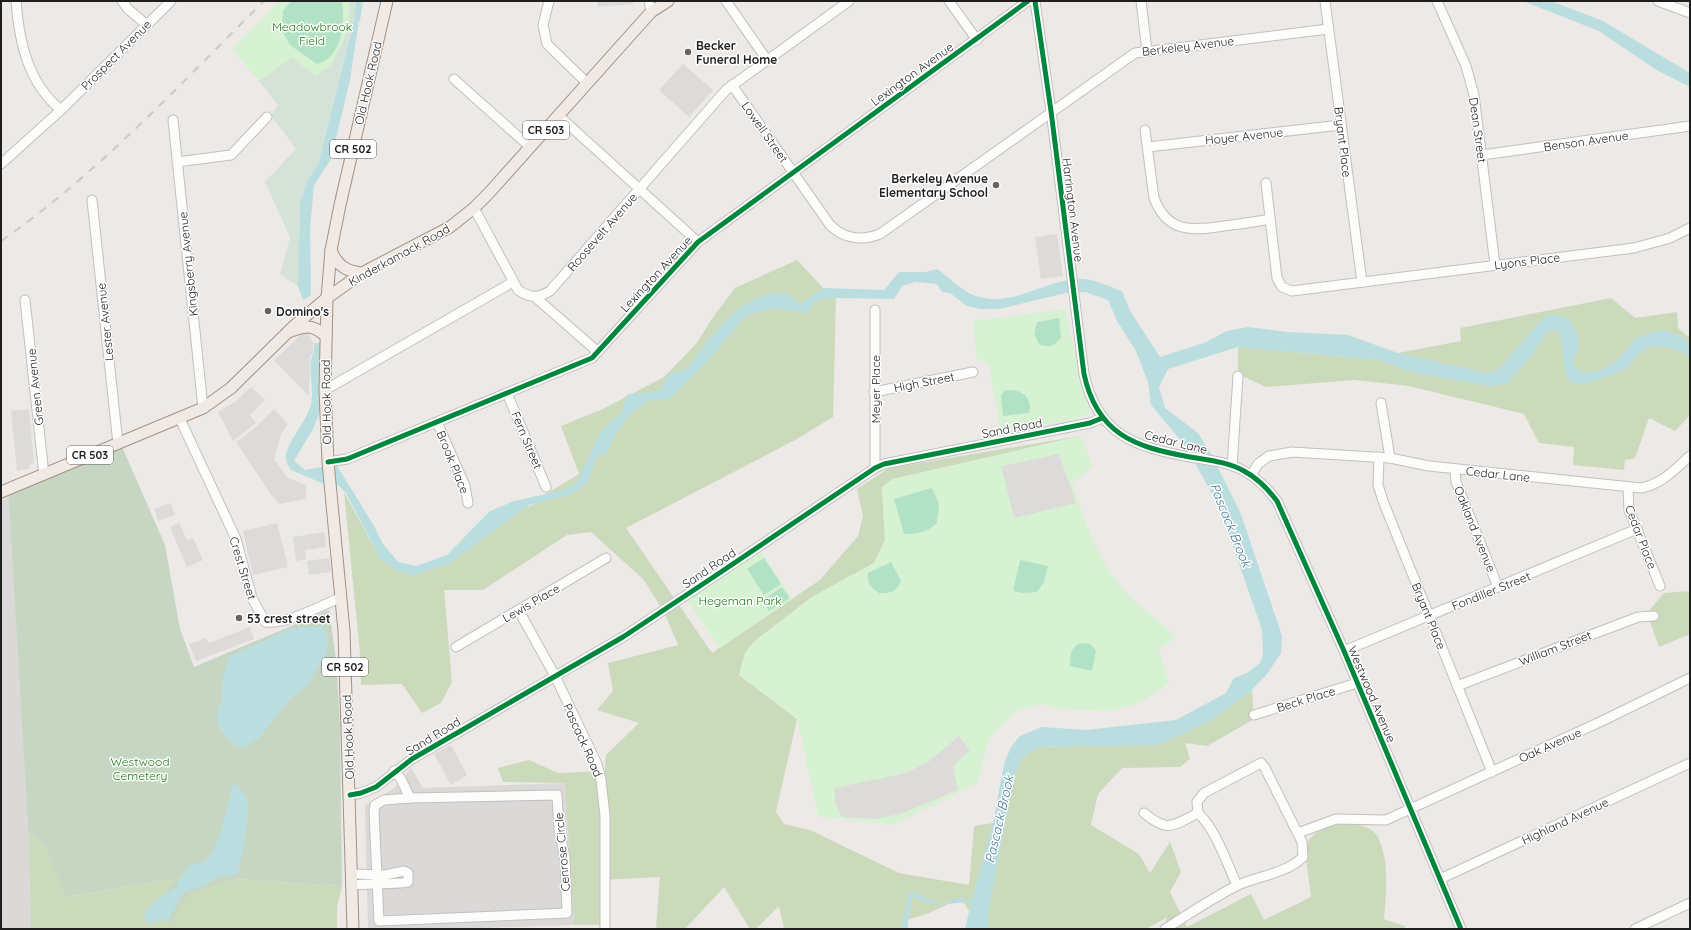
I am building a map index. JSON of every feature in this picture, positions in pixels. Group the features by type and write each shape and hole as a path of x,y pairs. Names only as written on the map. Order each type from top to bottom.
{"main road":[{"name":"Old Hook Road","path":"353,929 344,631 328,462 325,390 327,298 331,250 387,1"},
{"name":"Kinderkamack Road","path":"1,492 180,419 203,408 231,388 288,331 327,298 362,273 432,237 474,208 559,116 650,6 668,1"},
{"path":"331,250 335,261 343,268 362,273"},
{"path":"288,331 306,327 316,328 326,336"}],"street":[{"path":"16,1 20,38 31,69 48,97 61,110"},
{"path":"122,1 131,12 147,25"},
{"name":"Prospect Avenue","path":"1,164 61,110 171,1"},
{"path":"549,1 543,25 548,44 587,83"},
{"path":"726,1 767,60"},
{"name":"Roosevelt Avenue","path":"535,297 550,291 723,93 849,1"},
{"path":"949,1 977,40"},
{"name":"Lexington Avenue","path":"328,462 347,459 584,362 598,352 698,242 977,40 1028,1"},
{"name":"Harrington Avenue","path":"1035,1 1051,111 1086,382 1093,403 1102,418"},
{"path":"1141,1 1147,51"},
{"name":"Bryant Place","path":"1325,1 1362,282"},
{"name":"Dean Street","path":"1437,1 1466,66 1474,95 1495,265"},
{"path":"1658,1 1690,13"},
{"name":"Berkeley Avenue","path":"886,229 1135,53 1328,29"},
{"path":"454,79 530,147"},
{"name":"Lowell Street","path":"732,85 830,225 848,237 863,239 872,237 886,229"},
{"path":"559,116 698,242"},
{"path":"177,162 231,155 267,117"},
{"name":"Kingsberry Avenue","path":"173,120 203,408"},
{"name":"Hoyer Avenue","path":"1148,147 1341,125"},
{"name":"Benson Avenue","path":"1482,155 1690,126"},
{"path":"1146,130 1154,198 1162,213 1175,224 1189,229 1198,230 1270,219"},
{"name":"Lyons Place","path":"1266,183 1277,278 1282,287 1292,291 1634,248 1670,238 1690,228"},
{"name":"Lester Avenue","path":"92,200 118,444"},
{"path":"474,208 518,290 522,293 535,297 598,352"},
{"path":"325,390 514,282"},
{"name":"Green Avenue","path":"25,300 44,475"},
{"name":"Meyer Place","path":"875,310 875,468"},
{"name":"High Street","path":"874,392 973,372"},
{"path":"1232,466 1238,376"},
{"name":"Fern Street","path":"507,393 546,487"},
{"path":"1381,403 1390,458"},
{"name":"Cedar Lane","path":"1102,418 1109,426 1126,438 1146,446 1232,466 1251,475 1258,464 1269,456 1285,452 1390,458 1429,466 1628,488 1641,488 1658,483 1690,456"},
{"name":"Sand Road","path":"350,794 361,793 376,787 394,771 412,759 646,622 875,468 884,464 1090,424 1102,418"},
{"name":"Crest Street","path":"180,419 236,539 252,598 265,622 270,622 312,609 340,598"},
{"name":"Brook Place","path":"437,422 465,486 468,503"},
{"name":"Bryant Place","path":"1379,458 1378,485 1381,496 1492,772"},
{"name":"Oakland Avenue","path":"1455,469 1456,482 1498,587"},
{"name":"Westwood Avenue","path":"1251,475 1264,486 1277,501 1344,651 1409,809 1461,929"},
{"name":"Cedar Place","path":"1628,488 1627,502 1660,586"},
{"name":"Fondiller Street","path":"1344,651 1429,617 1637,529"},
{"name":"Lewis Place","path":"456,647 606,558"},
{"name":"Pascack Road","path":"518,611 555,676 596,764 601,780 605,816 605,929"},
{"name":"William Street","path":"1457,686 1638,616 1654,616"},
{"name":"Oak Avenue","path":"1298,833 1304,829 1336,819 1386,820 1600,722 1690,678"},
{"name":"Beck Place","path":"1254,715 1357,683"},
{"path":"1165,929 1189,912 1238,885 1298,862 1303,857 1304,850 1298,833 1261,763 1204,793 1197,802 1198,813 1203,818 1213,835 1238,885"},
{"name":"Highland Avenue","path":"1440,879 1690,763"},
{"path":"394,771 402,779 408,789 410,798"},
{"name":"Cenrose Circle","path":"557,795 558,829 565,858 567,913 378,921 377,879 375,805 384,800 410,798 557,795"},
{"path":"1144,813 1156,823 1168,826 1174,825 1198,813"},
{"path":"352,879 377,879"},
{"path":"1635,929 1690,903"}],"shaded area":[{"path":"349,1 356,1 354,21 318,165 307,182 300,203 298,286 280,274 290,237 265,182 296,149 271,115 278,105 259,81 292,57 315,75 349,27"},
{"path":"597,1 633,1 633,4 598,7"},
{"path":"683,64 713,90 689,117 659,90"},
{"path":"1057,234 1063,276 1041,279 1035,237"},
{"path":"308,333 313,343 313,351 310,357 309,396 274,360 302,334"},
{"path":"251,387 265,400 250,415 256,423 233,441 218,412 236,401"},
{"path":"29,409 34,463 29,465 30,468 17,471 11,411"},
{"path":"274,409 288,424 281,434 274,459 288,478 306,485 306,499 279,504 236,442 254,429"},
{"path":"1059,454 1076,503 1014,518 1001,466"},
{"path":"8,489 28,829 31,929 1,929 1,492"},
{"path":"171,503 175,515 158,521 154,509"},
{"path":"179,523 187,540 193,538 203,560 187,567 170,527"},
{"path":"277,523 288,567 253,575 243,531"},
{"path":"324,532 326,547 305,550 306,559 296,561 293,537"},
{"path":"329,558 331,572 309,575 307,561"},
{"path":"250,627 254,639 196,661 189,644 206,638 209,643"},
{"path":"959,736 970,750 953,766 958,790 900,814 875,819 842,817 835,803 835,788 906,773 928,762"},
{"path":"451,745 467,775 451,785 434,754"},
{"path":"411,768 423,788 565,783 574,925 450,929 368,929 365,805 393,789"}],"green space":[{"name":"Meadowbrook Field","path":"279,1 349,1 349,27 331,66 315,76 292,57 259,81 232,49"},
{"path":"291,1 342,1 343,19 340,38 337,47 326,60 317,64 290,45 282,31 283,11"},
{"path":"797,260 823,288 836,298 833,417 795,440 626,528 712,653 820,580 858,536 863,516 857,489 889,468 1081,436 893,479 882,487 885,540 874,563 812,597 755,641 745,653 739,675 797,719 776,812 784,824 810,830 899,873 969,885 974,826 993,823 1007,814 1015,775 1024,757 1031,751 1040,747 1056,747 1212,720 1252,690 1254,719 1207,746 1185,743 1190,759 1180,767 1122,768 1098,794 1091,825 1139,854 1150,873 1170,842 1181,872 1170,892 1187,927 1251,894 1264,920 1311,897 1306,853 1306,848 1310,839 1317,832 1327,827 1339,824 1363,826 1372,830 1378,837 1382,847 1386,867 1384,919 1405,926 1405,929 1168,929 1166,918 1146,929 980,929 961,898 929,913 907,920 908,929 784,929 779,906 756,929 750,929 724,887 685,929 656,929 660,877 601,880 601,925 574,925 565,783 503,782 498,768 529,760 558,773 605,771 606,755 639,723 597,710 613,691 608,663 678,645 665,614 644,580 591,532 567,535 483,590 444,590 452,682 441,703 422,713 402,684 361,685 360,653 344,492 381,560 390,564 396,571 450,563 524,508 549,499 541,497 579,474 561,426 605,408 664,377 697,343 711,320 735,288"},
{"path":"1611,298 1635,318 1677,312 1678,328 1690,338 1690,415 1675,431 1649,418 1635,458 1625,460 1624,470 1573,465 1574,447 1539,443 1524,414 1409,386 1354,380 1266,387 1238,374 1238,347 1379,360 1398,353 1461,341 1460,328"},
{"path":"1065,309 1085,397 1090,406 1089,412 1078,419 1001,431 988,363 977,360 973,321"},
{"path":"1059,318 1061,338 1052,346 1039,344 1034,334 1037,322"},
{"path":"1014,390 1026,396 1030,404 1029,413 1003,416 1001,396 1004,391"},
{"path":"1081,436 1093,467 1072,483 1081,509 1097,548 1110,572 1118,583 1138,604 1177,637 1159,649 1169,683 1140,703 1109,711 1062,709 1040,704 1016,711 989,739 978,782 893,825 818,816 797,719 739,675 745,653 755,641 812,597 874,563 885,540 882,487 893,479"},
{"name":"Westwood Cemetery","path":"118,444 123,449 165,545 180,629 194,667 329,610 336,659 340,726 342,886 236,879 189,894 171,923 145,916 175,881 166,880 66,897 45,846 28,829 8,489"},
{"path":"932,488 939,504 937,523 930,529 922,532 904,534 894,499"},
{"name":"Hegeman Park","path":"761,551 792,599 720,648 687,601"},
{"path":"764,558 781,584 764,595 747,569"},
{"path":"1020,560 1048,566 1044,582 1037,592 1023,593 1013,591"},
{"path":"891,562 901,581 900,584 893,591 879,593 870,585 868,573"},
{"path":"782,587 790,598 769,611 762,600"},
{"path":"1690,591 1690,634 1659,647 1647,613 1664,593"},
{"path":"1081,643 1090,644 1096,650 1092,671 1070,666 1073,649"},
{"path":"28,829 45,846 67,897 166,880 176,881 188,894 236,879 342,886 337,907 337,929 31,929"}],"water":[{"path":"356,1 362,1 350,80 331,159 314,185 310,229 311,295 303,300 298,286 300,203 307,182 318,165 354,21"},
{"path":"1523,1 1551,1 1603,21 1690,73 1690,87 1655,69 1599,31"},
{"name":"Pascack Brook","path":"937,269 968,292 980,297 993,299 1019,295 1058,282 1084,279 1099,282 1122,291 1130,311 1160,357 1204,343 1227,331 1248,327 1287,332 1348,335 1398,353 1487,373 1498,370 1544,317 1554,315 1564,317 1576,330 1578,336 1578,347 1573,362 1576,368 1583,373 1601,370 1617,360 1636,338 1664,330 1675,333 1690,343 1690,356 1667,347 1652,347 1644,350 1626,368 1616,373 1602,379 1576,384 1566,378 1560,334 1554,330 1546,333 1533,354 1507,384 1489,386 1420,374 1379,360 1238,347 1168,369 1159,387 1165,408 1198,433 1211,454 1241,514 1282,636 1281,653 1267,674 1252,690 1212,720 1159,745 1039,747 1024,756 1017,769 1011,792 989,909 988,929 965,929 971,903 936,905 930,904 915,897 912,898 907,929 901,929 909,893 912,891 936,903 942,904 957,898 972,900 993,823 1004,764 1011,747 1020,736 1042,727 1086,730 1176,720 1226,693 1234,678 1247,673 1260,663 1263,654 1262,630 1220,509 1187,448 1151,405 1148,382 1136,351 1117,321 1108,300 1085,292 1066,293 999,309 980,309 967,306 950,293 942,292 937,284 916,282 902,286 894,299 825,299 813,303 810,311 804,313 775,308 746,316 704,365 675,394 669,399 650,400 628,416 614,437 607,453 597,456 589,479 584,486 569,495 529,505 450,563 414,575 396,571 390,564 381,560 346,493 338,485 322,483 291,470 286,462 288,447 309,411 311,404 311,359 314,343 322,343 321,409 314,427 294,461 305,470 336,464 374,526 383,544 398,562 416,566 447,555 490,511 514,501 564,490 576,483 601,431 622,412 627,395 652,392 661,389 669,375 673,372 687,369 729,317 756,299 771,294 788,293 798,304 802,303 823,288 884,290 899,272 926,272"},
{"path":"321,626 328,636 326,659 324,663 319,666 308,684 291,698 258,739 241,748 228,739 221,730 217,720 217,714 222,696 223,676 230,656 293,628"},
{"path":"233,784 238,785 247,797 248,807 246,836 238,874 214,878 205,885 183,893 169,919 147,924 144,914 151,905 177,887 178,881 192,863 201,863 208,858 213,850 222,827"}],"waterway":[{"path":"359,20 362,1"}],"railway":[{"path":"1,241 37,215 72,186 138,127 264,1"}],"cycle path":[{"path":"328,462 347,459 592,358 698,242 1028,1"},
{"path":"1035,1 1051,111 1084,374 1090,394 1098,411 1108,424 1121,434 1135,442 1152,448 1231,465 1238,468 1258,480 1277,501 1344,651 1461,929"},
{"path":"350,795 361,793 376,787 412,759 623,637 875,468 884,464 1090,423 1102,418"}],"place":[{"name":"Becker Funeral Home","path":"688,52"},
{"name":"Berkeley Avenue Elementary School","path":"996,185"},
{"name":"Domino's","path":"268,311"},
{"name":"53 crest street","path":"239,618"}]}
